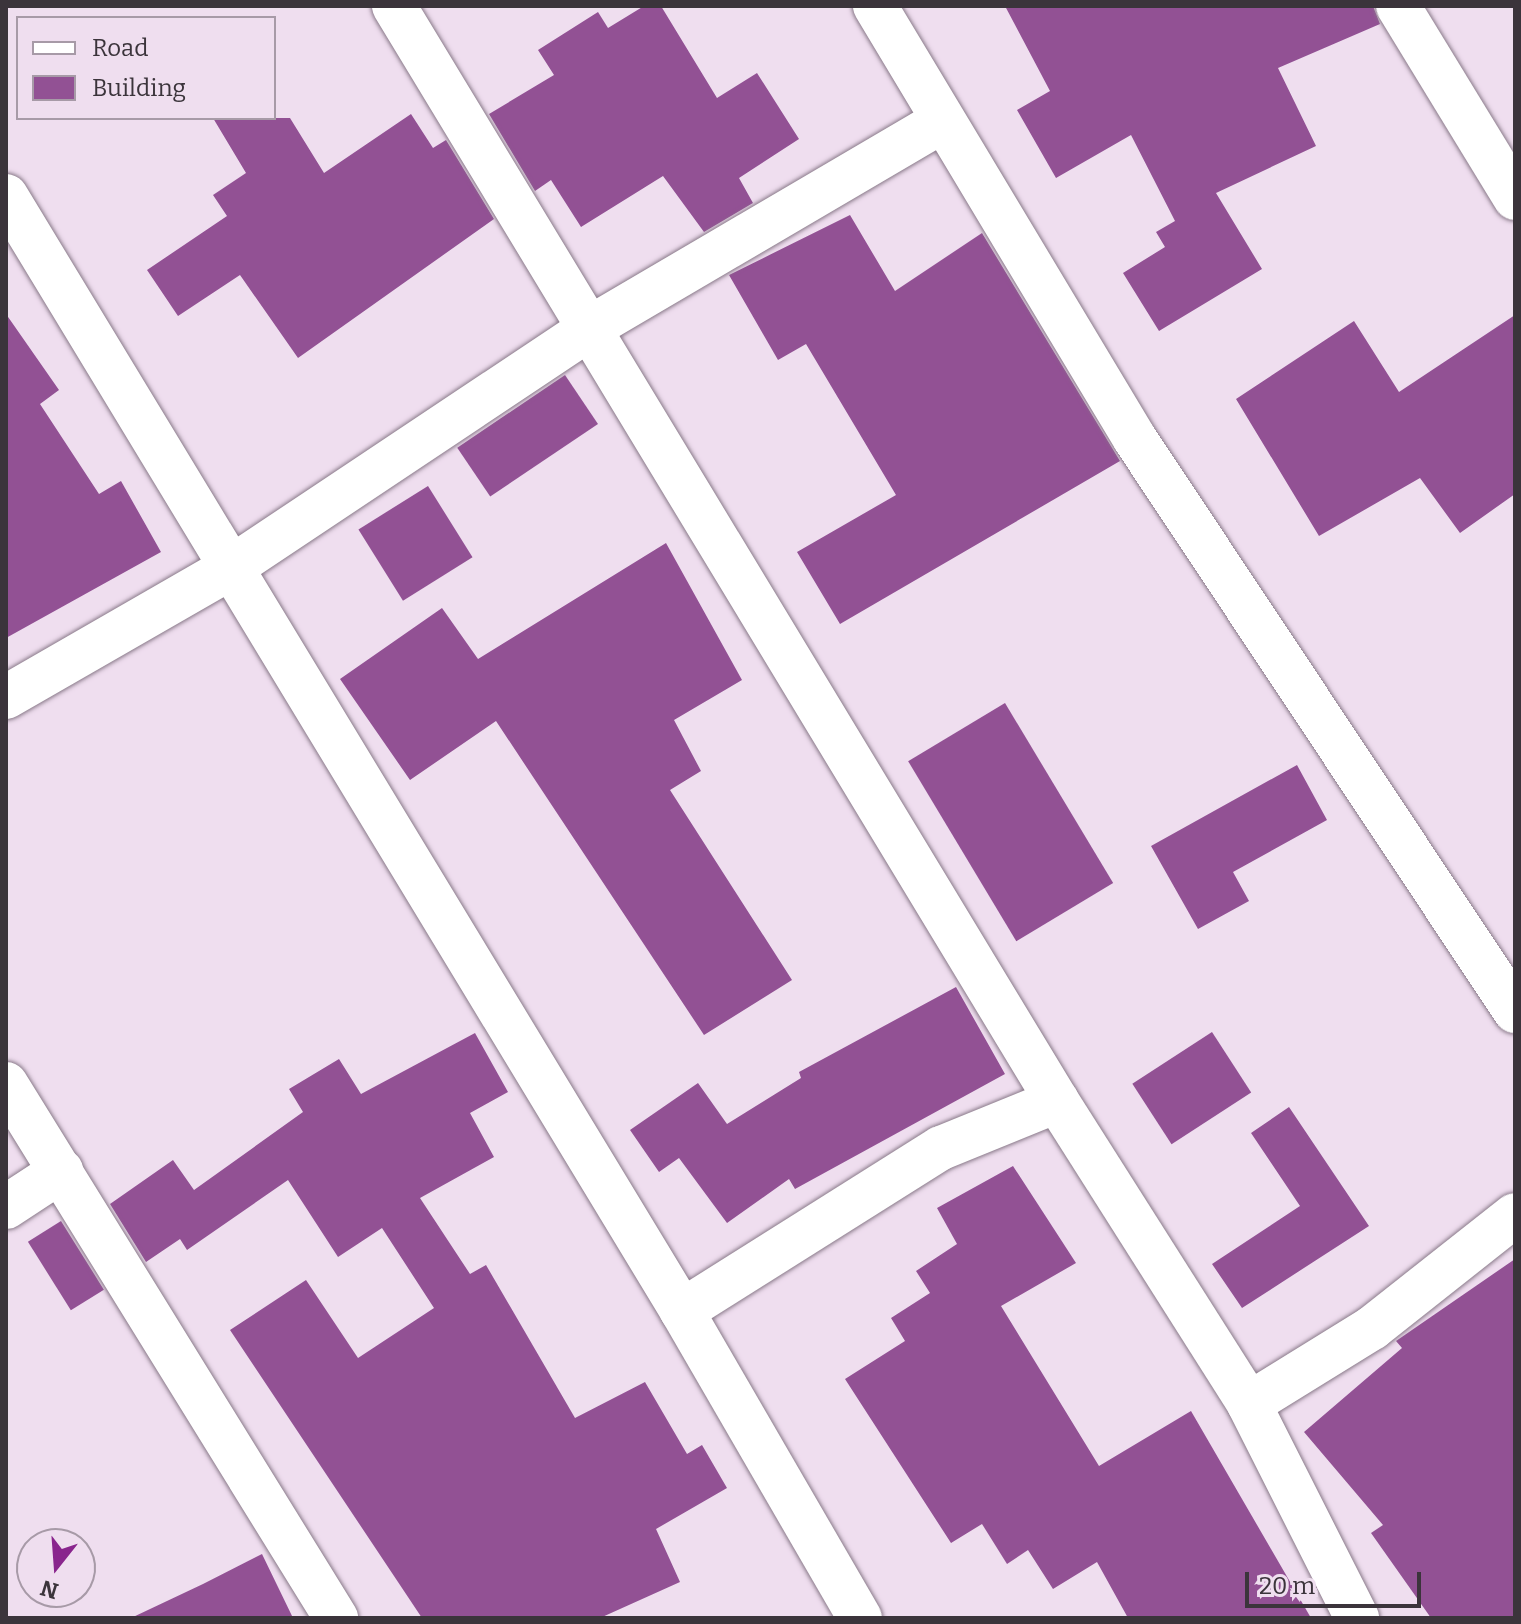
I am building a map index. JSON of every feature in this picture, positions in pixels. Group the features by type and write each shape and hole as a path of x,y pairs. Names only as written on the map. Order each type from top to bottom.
{"street":[{"path":"394,6 516,215 593,326 1057,1101 1249,1404 1357,1618"},
{"path":"875,6 1144,452 1515,1011"},
{"path":"1398,6 1515,198"},
{"path":"6,697 229,569 593,326 942,121"},
{"path":"6,196 229,569 682,1311 860,1618"},
{"path":"6,1084 336,1618"},
{"path":"682,1311 941,1148 1057,1101"},
{"path":"6,1207 61,1171"},
{"path":"1249,1404 1372,1328 1515,1215"}],"building":[{"path":"644,6 661,6 717,98 757,73 799,139 739,178 753,203 704,232 663,176 581,227 551,180 535,191 489,114 554,75 538,50 598,12 608,28"},
{"path":"1005,6 1373,6 1380,24 1278,68 1316,146 1216,193 1262,269 1159,331 1123,273 1165,247 1156,232 1175,221 1131,135 1056,178 1017,110 1050,91"},
{"path":"411,114 433,148 446,140 494,219 298,358 240,275 178,316 147,270 227,216 213,195 246,173 214,120 290,118 324,173"},
{"path":"850,215 895,291 982,233 1120,461 840,624 797,552 896,495 806,344 778,360 729,275"},
{"path":"6,314 59,390 40,404 99,494 121,481 161,552 6,638"},
{"path":"1515,315 1515,494 1460,533 1420,478 1319,536 1236,399 1354,321 1399,392"},
{"path":"565,375 598,424 490,497 457,448"},
{"path":"428,486 473,557 403,601 358,529"},
{"path":"666,543 742,680 674,720 701,771 670,790 792,980 704,1035 496,721 410,780 340,679 442,608 478,659"},
{"path":"1005,703 1113,883 1016,941 908,761"},
{"path":"1297,765 1327,820 1233,872 1249,901 1198,929 1151,846"},
{"path":"956,987 1005,1074 795,1189 789,1179 727,1223 679,1158 659,1172 630,1130 698,1083 727,1124 801,1078 799,1072"},
{"path":"1212,1032 1251,1092 1172,1144 1132,1084"},
{"path":"475,1033 508,1092 470,1113 494,1157 420,1198 470,1274 486,1265 575,1418 645,1382 687,1454 702,1445 727,1488 656,1529 680,1582 600,1618 422,1618 230,1330 306,1280 358,1358 434,1308 382,1228 338,1257 288,1180 187,1250 180,1239 146,1262 110,1204 173,1160 194,1190 303,1112 289,1089 339,1059 361,1094"},
{"path":"1289,1107 1369,1226 1242,1308 1212,1264 1300,1206 1251,1133"},
{"path":"1013,1166 1076,1263 1001,1306 1099,1466 1191,1411 1311,1618 1128,1618 1097,1562 1053,1589 1028,1550 1007,1564 982,1524 951,1543 845,1379 905,1341 891,1318 930,1293 916,1271 957,1244 937,1208"},
{"path":"61,1221 104,1290 71,1310 28,1242"},
{"path":"1515,1259 1515,1618 1431,1618 1371,1533 1383,1525 1304,1432 1402,1348 1396,1341"},
{"path":"262,1554 293,1618 131,1618 203,1584"}]}
